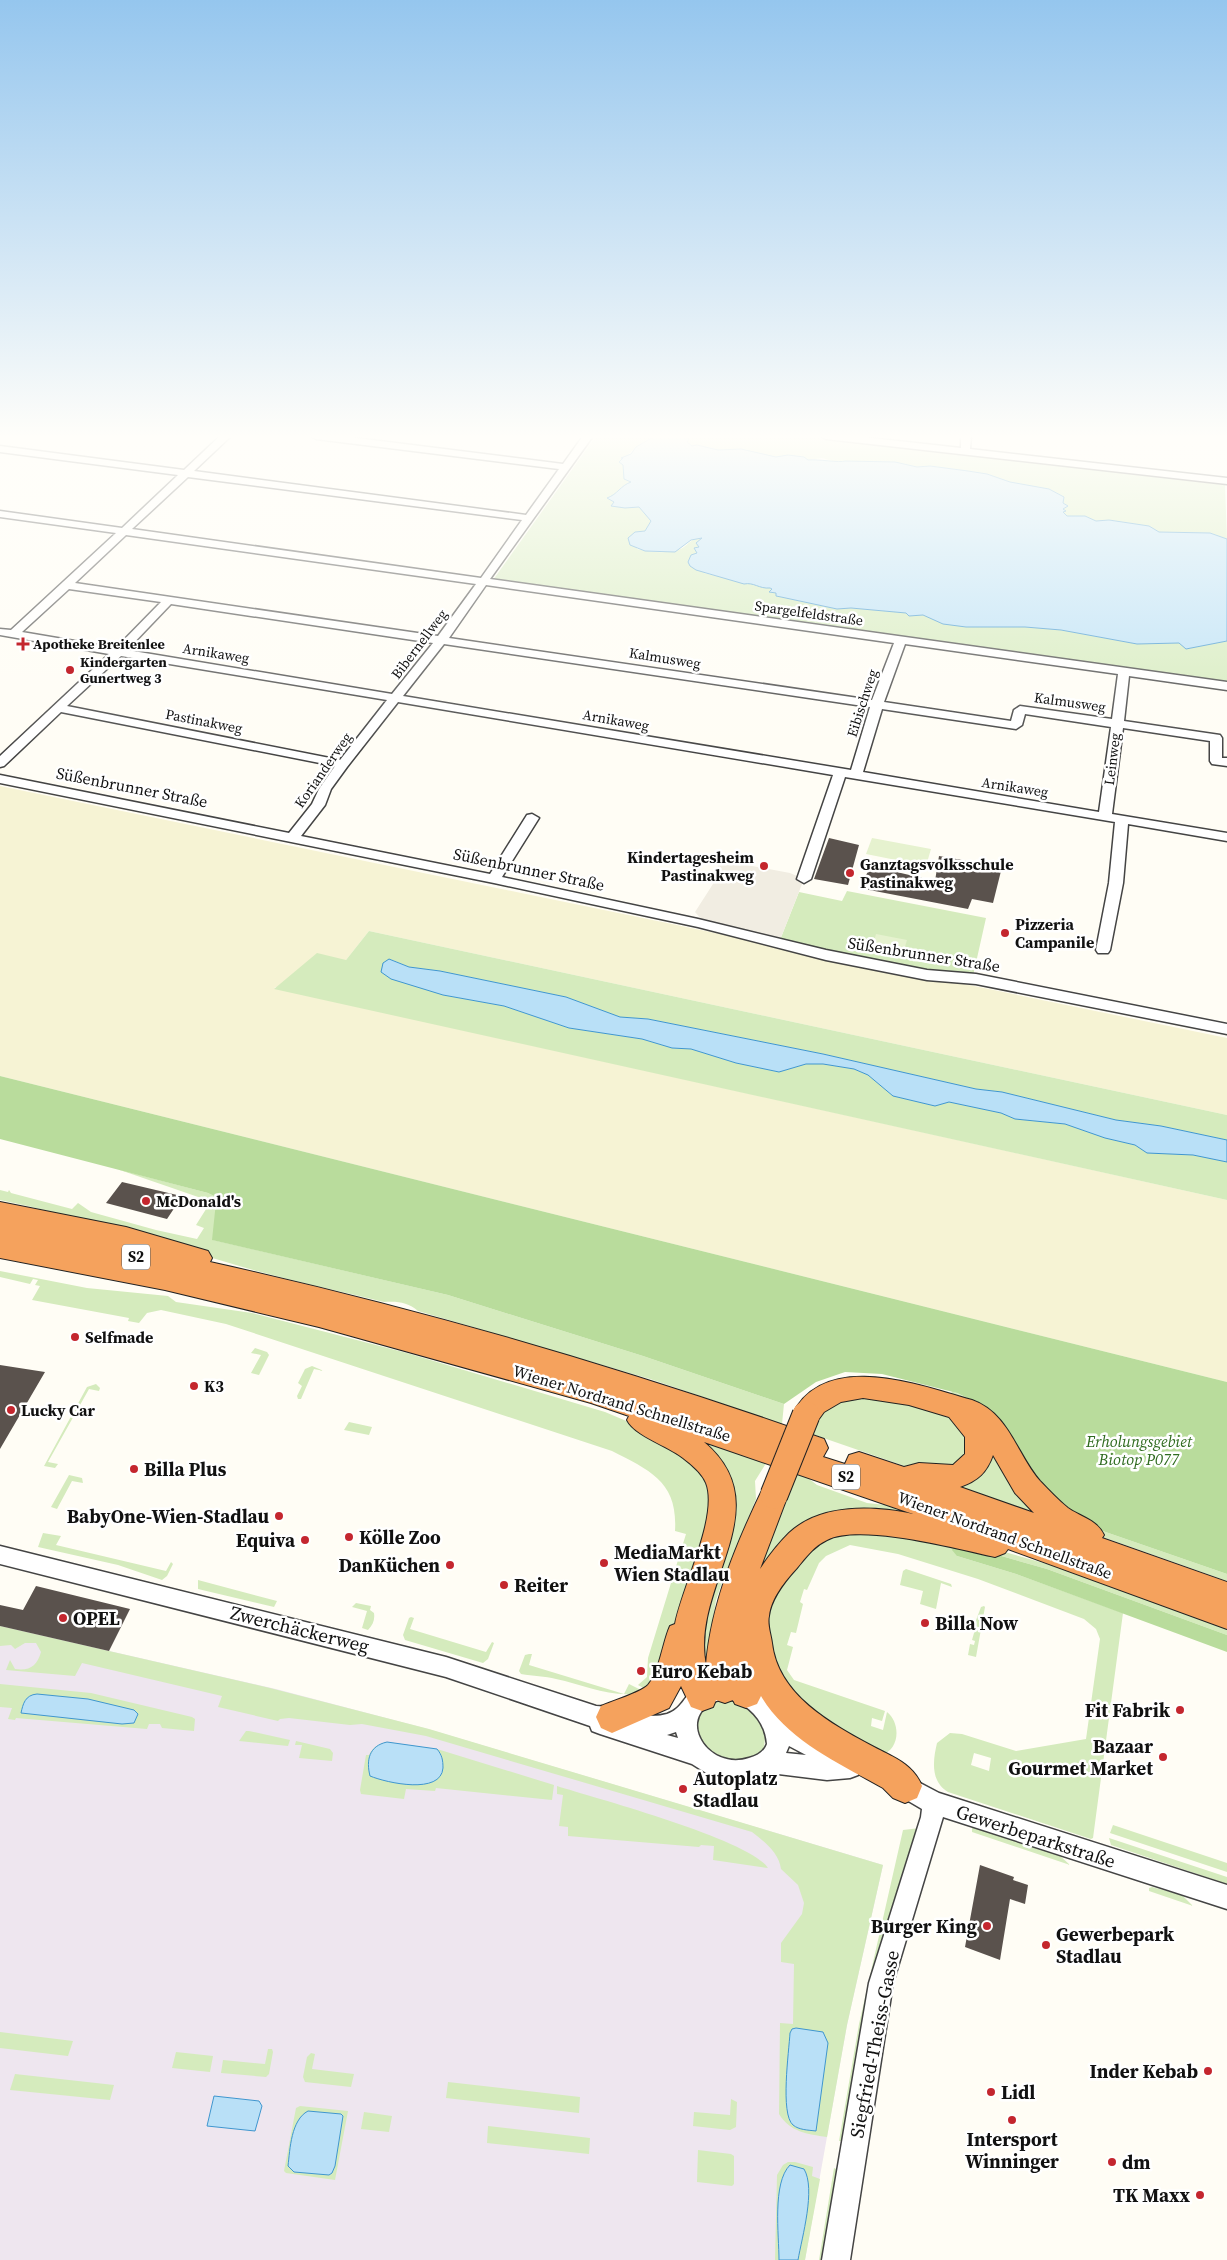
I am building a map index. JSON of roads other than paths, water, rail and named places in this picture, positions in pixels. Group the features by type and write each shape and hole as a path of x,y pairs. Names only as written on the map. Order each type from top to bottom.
{"highway":[{"path":"0,1211 168,1247 210,1262 262,1276 271,1286"},
{"name":"Wiener Nordrand Schnellstraße","path":"0,1230 271,1286 423,1325 598,1376 696,1407 898,1478 1106,1562 1227,1615"},
{"name":"Wiener Nordrand Schnellstraße","path":"0,1248 216,1291 406,1339 591,1392 1106,1562 1227,1596"},
{"path":"0,1264 102,1283 187,1294 216,1291"},
{"path":"715,1698 722,1679 722,1656 726,1625 743,1619 779,1566 800,1542 816,1531 835,1524 861,1522 897,1524 991,1543 1072,1570 1106,1562 1101,1540 1071,1526 1040,1501 1025,1484 1001,1442 988,1425 972,1412 909,1394 879,1388 856,1388 835,1392 814,1404 806,1415 774,1495 743,1619 715,1698"},
{"path":"591,1392 600,1405 630,1415 664,1431 693,1449 717,1476 722,1496 722,1516 690,1622 687,1656 690,1674 715,1698"},
{"path":"898,1478 919,1475 936,1479 955,1477 969,1471 979,1460 980,1446 976,1431 952,1406"},
{"path":"743,1619 765,1677 783,1704 808,1726 895,1776 905,1786"},
{"path":"604,1717 658,1697 666,1685 680,1637 690,1622"}],"street":[{"path":"14,634 113,541"},
{"name":"Spargelfeldstraße","path":"193,541 1227,686"},
{"name":"Bibernellweg","path":"397,698 513,541"},
{"name":"Kalmusweg","path":"66,585 1016,725 1020,710 1216,738 1216,761 1227,762"},
{"path":"0,763 118,652 168,600"},
{"name":"Arnikaweg","path":"0,632 1227,837"},
{"name":"Eibischweg","path":"856,775 877,704 900,641"},
{"name":"Leinweg","path":"1105,817 1124,672"},
{"name":"Korianderweg","path":"293,837 318,805 325,790 344,764 397,698"},
{"name":"Pastinakweg","path":"58,708 344,764"},
{"path":"804,878 840,773"},
{"name":"Süßenbrunner Straße","path":"0,779 293,837 701,923 826,955 927,975 976,979 1227,1029"},
{"path":"494,879 532,818"},
{"path":"1104,950 1116,883 1122,820"},
{"name":"Zwerchäckerweg","path":"0,1555 446,1667 604,1717 652,1727 672,1723 715,1698"},
{"path":"695,1754 687,1738 715,1698 764,1707 774,1722 778,1735 774,1755 768,1762"},
{"name":"Zwerchäckerweg","path":"604,1717 601,1724 695,1754 703,1761 727,1772 755,1769 768,1762"},
{"name":"Gewerbeparkstraße","path":"774,1722 784,1732 850,1767 905,1786 934,1803 1227,1897"},
{"name":"Gewerbeparkstraße","path":"768,1762 827,1769 850,1767"},
{"name":"Siegfried-Theiss-Gasse","path":"836,2260 881,1983 932,1817 934,1803"}],"water":[{"path":"629,541 689,541 675,552 645,551 630,545"},
{"path":"698,541 1227,541 1227,641 1186,649 1179,643 1137,644 1061,630 1025,627 966,627 943,624 923,615 909,616 906,613 851,608 837,609 776,596 776,593 769,592 772,589 770,588 744,584 696,570 688,562 691,555 697,553 694,548 699,547 696,543"},
{"path":"389,959 409,967 440,971 566,997 620,1017 648,1019 823,1054 976,1089 1002,1092 1116,1120 1161,1126 1227,1140 1227,1162 1193,1155 1147,1153 1135,1145 1105,1138 1065,1124 1015,1119 1001,1113 949,1102 935,1106 893,1096 868,1075 854,1069 823,1064 806,1064 779,1072 736,1063 691,1049 672,1048 642,1039 569,1028 504,1006 443,995 391,979 381,972 383,963"},
{"path":"37,1694 88,1699 134,1710 138,1714 134,1723 122,1724 21,1713 27,1698"},
{"path":"387,1742 437,1749 443,1762 440,1776 433,1782 412,1785 388,1782 370,1776 368,1765 370,1755 376,1747"},
{"path":"792,2029 823,2032 828,2043 816,2131 795,2127 789,2119 787,2109 786,2082 790,2033"},
{"path":"214,2096 259,2101 262,2106 255,2131 207,2126"},
{"path":"308,2111 341,2114 343,2116 335,2166 329,2175 294,2172 288,2166 292,2136 298,2121"},
{"path":"790,2165 804,2169 809,2188 807,2213 798,2260 779,2260 779,2196 784,2173"}],"place":[{"name":"Apotheke Breitenlee","path":"23,644"},
{"name":"Kindergarten Gunertweg 3","path":"70,670"},
{"name":"Kindertagesheim Pastinakweg","path":"764,866"},
{"name":"Ganztagsvolksschule Pastinakweg","path":"850,873"},
{"name":"Pizzeria Campanile","path":"1005,933"},
{"name":"McDonald's","path":"146,1201"},
{"name":"Selfmade","path":"75,1337"},
{"name":"K3","path":"194,1386"},
{"name":"Lucky Car","path":"11,1410"},
{"name":"Billa Plus","path":"134,1469"},
{"name":"BabyOne-Wien-Stadlau","path":"279,1516"},
{"name":"Kölle Zoo","path":"349,1537"},
{"name":"Equiva","path":"305,1540"},
{"name":"MediaMarkt Wien Stadlau","path":"604,1563"},
{"name":"DanKüchen","path":"450,1565"},
{"name":"Reiter","path":"504,1585"},
{"name":"OPEL","path":"63,1618"},
{"name":"Billa Now","path":"925,1623"},
{"name":"Euro Kebab","path":"641,1671"},
{"name":"Fit Fabrik","path":"1180,1710"},
{"name":"Bazaar Gourmet Market","path":"1163,1757"},
{"name":"Autoplatz Stadlau","path":"683,1789"},
{"name":"Burger King","path":"987,1926"},
{"name":"Gewerbepark Stadlau","path":"1046,1945"},
{"name":"Inder Kebab","path":"1208,2071"},
{"name":"Lidl","path":"991,2092"},
{"name":"Intersport Winninger","path":"1012,2120"},
{"name":"dm","path":"1112,2162"},
{"name":"TK Maxx","path":"1200,2195"}],"park label":[{"name":"Erholungsgebiet Biotop P077","path":"1139,1450"}]}
